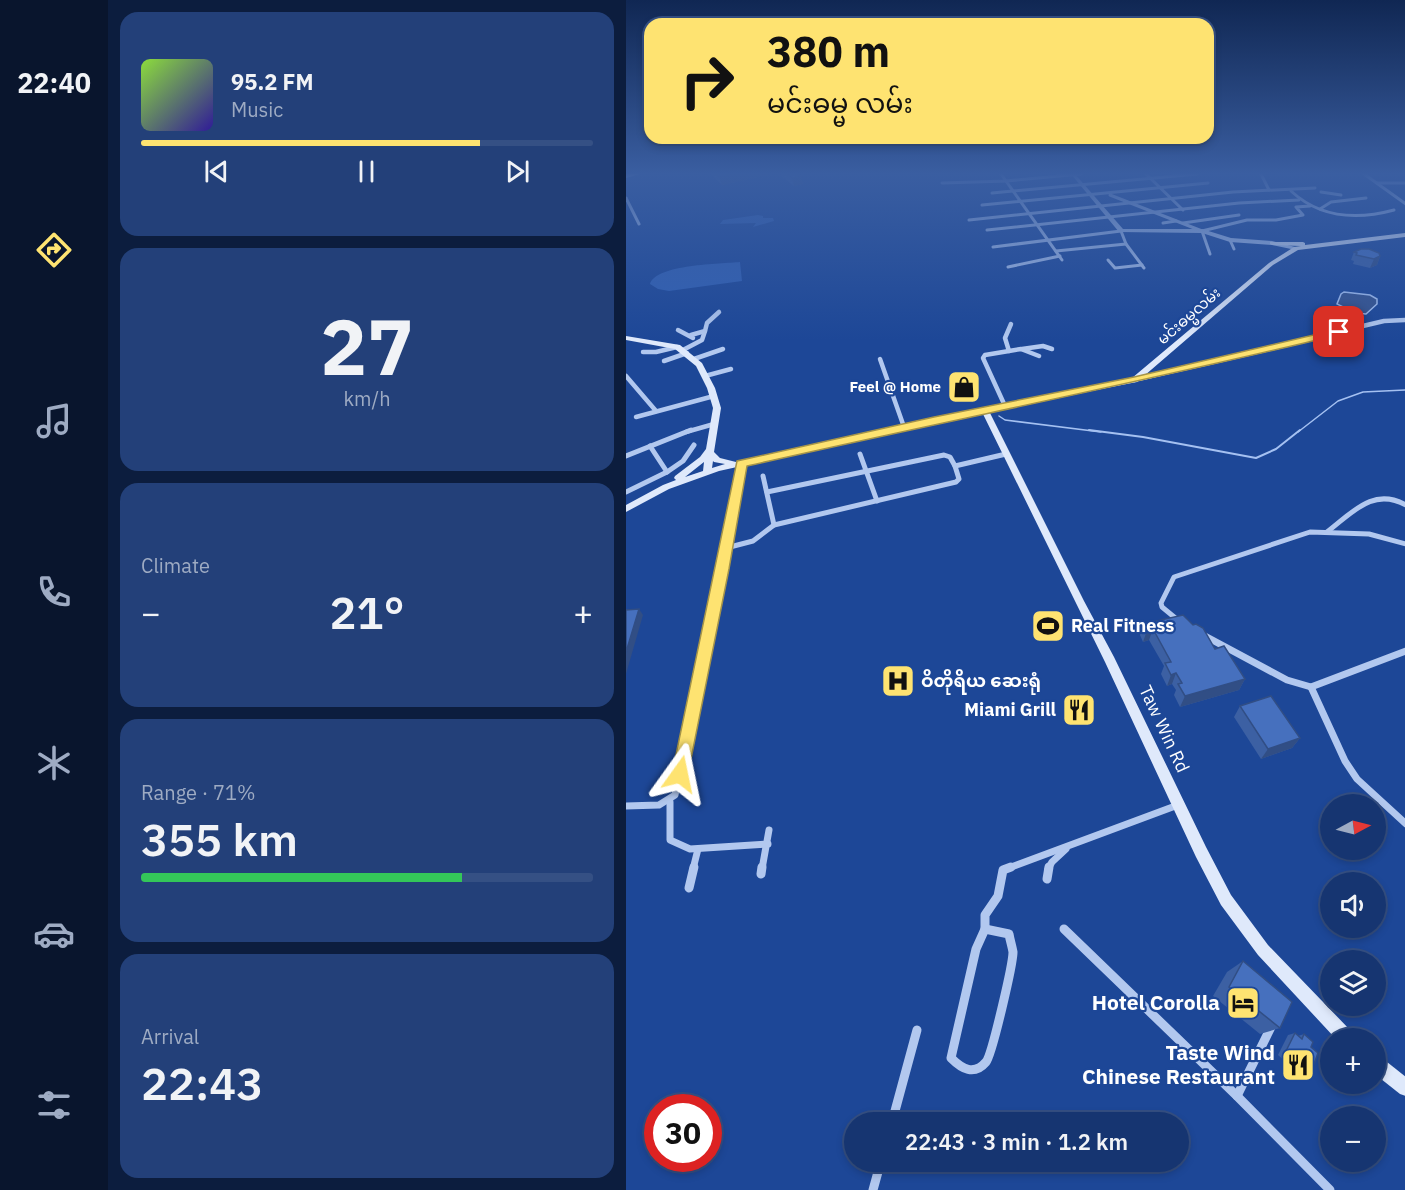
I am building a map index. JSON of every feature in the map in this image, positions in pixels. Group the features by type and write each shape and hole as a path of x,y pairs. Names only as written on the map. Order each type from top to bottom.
{"main road":[{"name":"မင်းဓမ္မလမ်း","path":"666,486 739,464 904,427 1134,380 1281,257 1296,248 1406,235"},
{"path":"1269,243 1322,245"},
{"path":"1269,243 1276,248 1281,257"},
{"path":"627,339 682,350 694,360 705,376 717,408 707,472"},
{"name":"Taw Win Rd","path":"985,410 1110,660 1178,805 1233,910 1290,989 1335,1028"},
{"path":"709,451 721,462 739,464"},
{"path":"626,509 686,474 709,451"},
{"path":"1386,1072 1406,1088"}],"street":[{"path":"987,230 993,230"},
{"path":"1007,267 1061,258 1041,230"},
{"path":"1198,230 1230,240 1296,248"},
{"path":"993,247 1121,231 1208,230"},
{"path":"1109,260 1115,268 1143,267 1126,243 1121,231"},
{"path":"1202,231 1211,254"},
{"path":"1210,234 1217,232"},
{"path":"1066,233 1069,238"},
{"path":"1085,240 1090,247"},
{"path":"1230,240 1234,249"},
{"path":"1056,251 1126,243"},
{"path":"664,361 704,337 707,323 719,312"},
{"path":"1134,380 1385,321 1406,321"},
{"path":"1009,351 1006,338 1011,324"},
{"path":"677,330 691,335 697,343"},
{"path":"691,335 705,331"},
{"path":"1005,406 983,358 985,355 1043,346 1052,349"},
{"path":"1021,349 1039,356"},
{"path":"642,352 682,350"},
{"path":"694,360 723,350"},
{"path":"880,359 904,427"},
{"path":"705,376 731,369"},
{"path":"627,379 656,411"},
{"path":"636,417 714,396"},
{"path":"626,456 714,424"},
{"path":"626,492 677,467 689,455 694,445"},
{"path":"650,446 667,472"},
{"path":"860,454 877,501"},
{"path":"955,466 1006,454"},
{"path":"726,548 753,543 766,535 774,525 956,482 959,479 950,457 944,455 767,492"},
{"path":"739,464 726,548 675,795 670,802 670,840 690,849 768,844"},
{"path":"763,476 774,525"},
{"path":"1326,532 1366,502 1391,497 1404,503"},
{"path":"1182,624 1160,603 1174,576 1310,532 1369,534 1406,544"},
{"path":"1193,630 1287,680 1311,687 1406,651"},
{"path":"1311,687 1345,761 1357,779 1406,824"},
{"path":"627,809 670,802"},
{"path":"985,929 1009,934 1013,954 995,1036 987,1061 973,1070 962,1069 951,1058 976,949 985,929 987,909 996,901 1003,870 1178,805"},
{"path":"761,874 769,830"},
{"path":"1047,879 1046,868 1050,862 1071,845"},
{"path":"689,888 698,849"},
{"path":"1064,929 1237,1096 1330,1190"},
{"path":"1237,1096 1277,1014"},
{"path":"895,1112 917,1030"},
{"path":"873,1190 878,1172"}],"shaded area":[{"path":"740,262 742,281 669,291 658,289 650,284 655,277 676,269"},
{"path":"1344,292 1370,295 1377,299 1377,304 1366,314 1355,313 1337,304"}],"building":[{"path":"1369,249 1379,253 1380,256 1374,259 1356,255 1357,253 1354,252"},
{"path":"639,609 626,652 626,610"},
{"path":"1183,615 1193,625 1196,624 1203,628 1215,649 1224,646 1245,679 1185,696 1178,684 1182,683 1176,673 1171,675 1165,663 1171,662 1153,629 1147,630 1143,624"},
{"path":"1271,696 1300,738 1268,749 1240,706"},
{"path":"1243,961 1292,1002 1280,1028 1229,987"},
{"path":"1295,1033 1302,1039 1304,1034 1313,1042 1311,1047 1318,1053 1310,1075 1285,1053"}],"waterway":[{"path":"1298,432 1338,401 1363,392 1406,390"},
{"path":"999,416 1005,420 1101,432"},
{"path":"1089,430 1143,437 1256,458 1276,449 1300,430"}],"place":[{"name":"Feel @ Home","path":"964,387"},
{"name":"Real Fitness","path":"1048,626"},
{"name":"ဝိတိုရိယ ဆေးရုံ","path":"898,681"},
{"name":"Miami Grill","path":"1079,710"},
{"name":"Hotel Corolla","path":"1243,1003"},
{"name":"Taste Wind Chinese Restaurant","path":"1298,1065"}],"route":[{"path":"680,774 741,463 934,420 1134,380 1339,332"}]}
